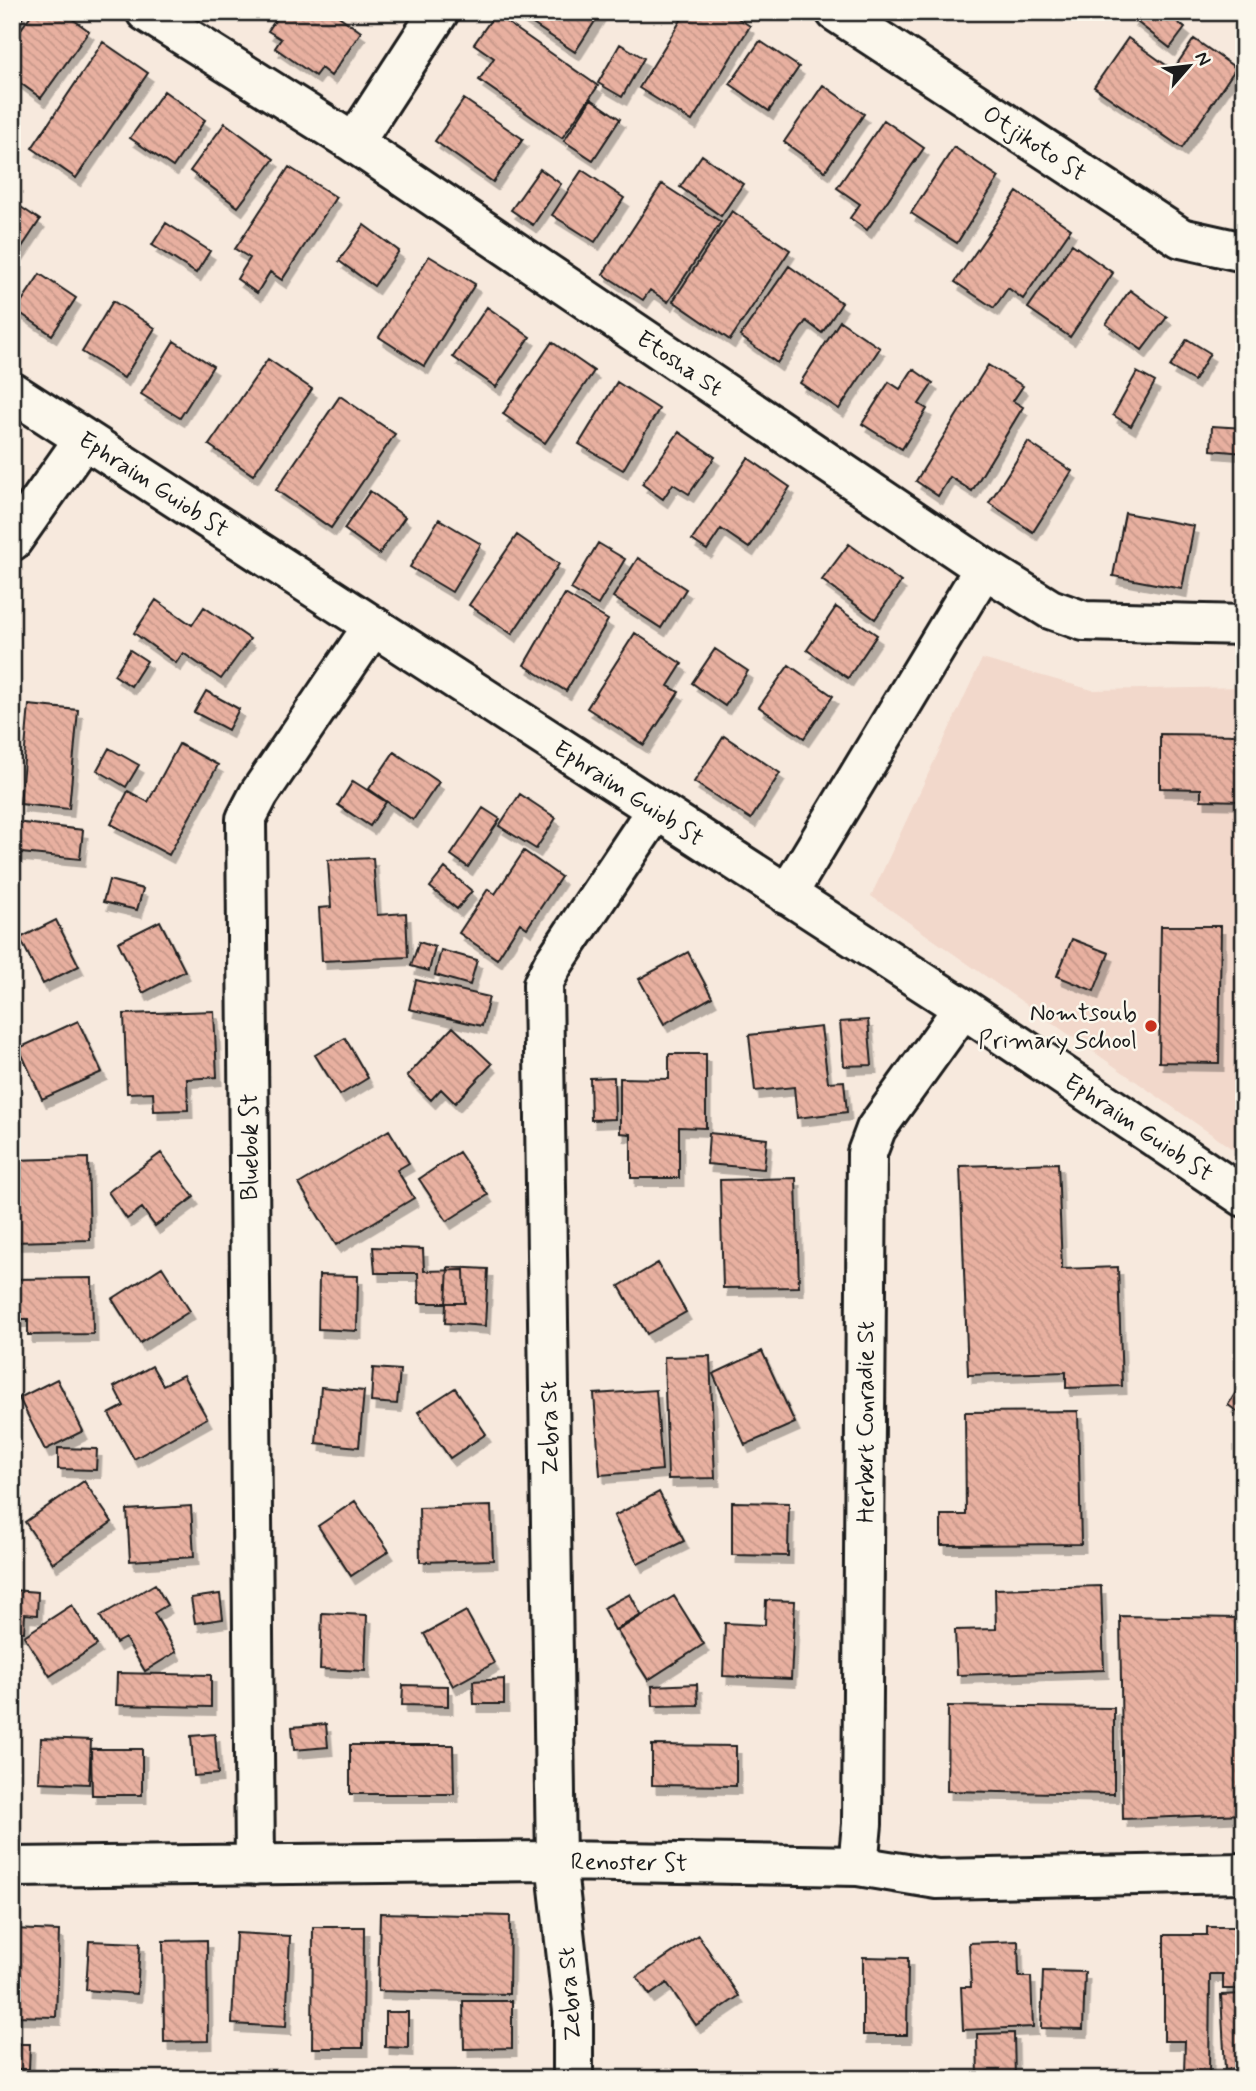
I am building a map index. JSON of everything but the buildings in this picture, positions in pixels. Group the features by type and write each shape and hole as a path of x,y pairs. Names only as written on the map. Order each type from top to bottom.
{"street":[{"name":"Etosha St","path":"146,12 354,143 984,568 1051,608 1084,621 1244,625"},
{"path":"354,143 439,12"},
{"name":"Otjikoto St","path":"836,12 1181,239 1244,252"},
{"name":"Ephraim Guiob St","path":"12,392 963,1008 1244,1197"},
{"path":"12,541 84,439"},
{"path":"787,895 984,568"},
{"name":"Bluebok St","path":"256,1865 246,819 259,794 373,626"},
{"name":"Zebra St","path":"573,2079 573,2011 556,1861 543,984 552,964 656,810"},
{"name":"Herbert Conradie St","path":"858,1866 862,1824 867,1153 876,1129 963,1008"},
{"name":"Renoster St","path":"12,1867 556,1861 858,1866 937,1879 1244,1873"}],"shaded area":[{"name":"Nomtsoub Primary School","path":"982,659 1092,690 1244,687 1244,1157 871,896"}],"place":[{"name":"Nomtsoub Primary School","path":"1151,1026"}]}
